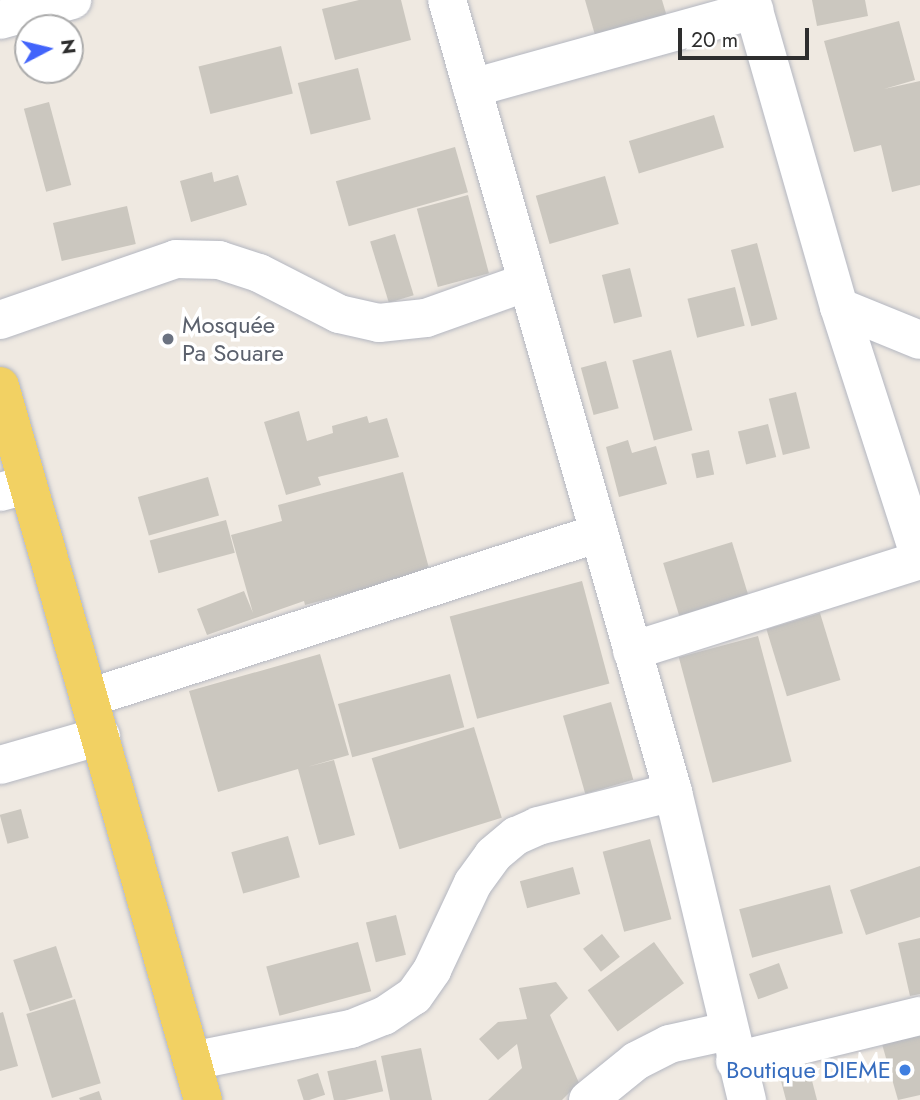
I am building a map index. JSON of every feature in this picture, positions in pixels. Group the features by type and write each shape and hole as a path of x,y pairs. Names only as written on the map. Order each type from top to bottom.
{"main road":[{"path":"0,387 13,489 101,736 203,1100"}],"street":[{"path":"0,20 72,0"},
{"path":"447,0 673,792 731,1046 747,1100"},
{"path":"472,88 752,5 839,307 920,559 632,650"},
{"path":"0,320 176,259 219,260 259,273 339,314 379,323 426,318 527,282"},
{"path":"839,307 920,340"},
{"path":"89,698 600,533"},
{"path":"0,765 101,736"},
{"path":"192,1061 351,1029 384,1016 414,996 432,970 473,883 493,855 516,836 538,825 673,792"},
{"path":"588,1100 636,1061 669,1044 731,1046 920,1016"}],"building":[{"path":"359,0 401,0 411,40 335,60 322,9"},
{"path":"585,0 662,0 668,20 597,42"},
{"path":"812,0 865,0 868,16 817,26"},
{"path":"899,21 915,80 884,89 920,81 920,185 892,192 881,145 854,152 824,41"},
{"path":"281,46 293,94 210,114 199,67"},
{"path":"358,68 371,119 311,134 298,83"},
{"path":"49,102 71,185 46,192 24,109"},
{"path":"714,115 724,148 639,174 629,141"},
{"path":"455,147 468,192 349,226 336,181"},
{"path":"212,172 214,182 238,175 247,205 191,222 180,181"},
{"path":"605,176 619,224 550,244 536,196"},
{"path":"468,195 489,273 438,287 417,209"},
{"path":"127,206 136,244 62,261 53,223"},
{"path":"395,234 414,295 389,303 370,242"},
{"path":"757,243 777,319 751,326 731,250"},
{"path":"630,268 642,317 614,324 602,275"},
{"path":"735,287 745,326 697,338 687,299"},
{"path":"671,350 692,430 654,441 632,360"},
{"path":"606,361 619,408 594,415 581,368"},
{"path":"796,392 810,448 783,455 769,399"},
{"path":"299,411 307,441 333,433 332,426 367,416 369,423 387,418 399,457 318,477 321,485 286,495 264,422"},
{"path":"768,424 776,457 746,464 738,431"},
{"path":"628,440 632,453 656,446 667,484 619,497 606,447"},
{"path":"709,450 714,474 697,478 691,454"},
{"path":"403,472 430,572 305,605 304,601 207,635 197,609 244,591 253,613 231,535 282,521 278,505"},
{"path":"208,477 219,515 149,536 138,497"},
{"path":"226,520 235,553 158,573 150,540"},
{"path":"732,542 748,595 679,616 663,563"},
{"path":"582,581 609,683 477,719 450,616"},
{"path":"820,613 840,680 787,696 766,629"},
{"path":"758,636 792,762 712,783 679,657"},
{"path":"320,654 349,755 307,767 334,760 355,835 319,845 298,769 218,792 189,691"},
{"path":"450,674 464,727 352,757 338,704"},
{"path":"611,702 633,780 585,794 563,716"},
{"path":"474,727 502,818 399,849 372,758"},
{"path":"21,809 29,838 8,844 0,815"},
{"path":"288,836 300,877 243,894 231,852"},
{"path":"650,839 671,919 624,932 603,852"},
{"path":"920,866 920,917 866,935 850,890"},
{"path":"573,867 580,894 527,908 520,881"},
{"path":"830,885 843,933 752,958 739,909"},
{"path":"396,915 406,955 376,962 366,922"},
{"path":"602,934 620,957 601,972 583,949"},
{"path":"920,938 920,994 910,996 898,943"},
{"path":"358,942 371,991 279,1016 266,967"},
{"path":"654,942 684,983 618,1031 588,990"},
{"path":"56,946 73,997 30,1011 13,960"},
{"path":"779,963 788,988 758,999 749,974"},
{"path":"556,982 568,998 550,1015 579,1083 562,1100 488,1100 522,1068 517,1044 498,1060 479,1039 498,1022 527,1019 519,988"},
{"path":"75,999 101,1083 52,1098 26,1014"},
{"path":"3,1012 18,1066 0,1071 0,1013"},
{"name":"Boutique DIEME","path":"920,1034 920,1095 898,1100 882,1044"},
{"path":"421,1048 432,1100 390,1100 381,1056"},
{"path":"376,1060 383,1091 334,1100 327,1071"},
{"path":"809,1069 817,1100 786,1100 780,1077"},
{"path":"318,1073 325,1095 304,1100 297,1080"},
{"path":"99,1091 102,1100 79,1098"}],"place":[{"name":"Mosquée Pa Souare","path":"168,339"},
{"name":"Boutique DIEME","path":"905,1070"}]}
